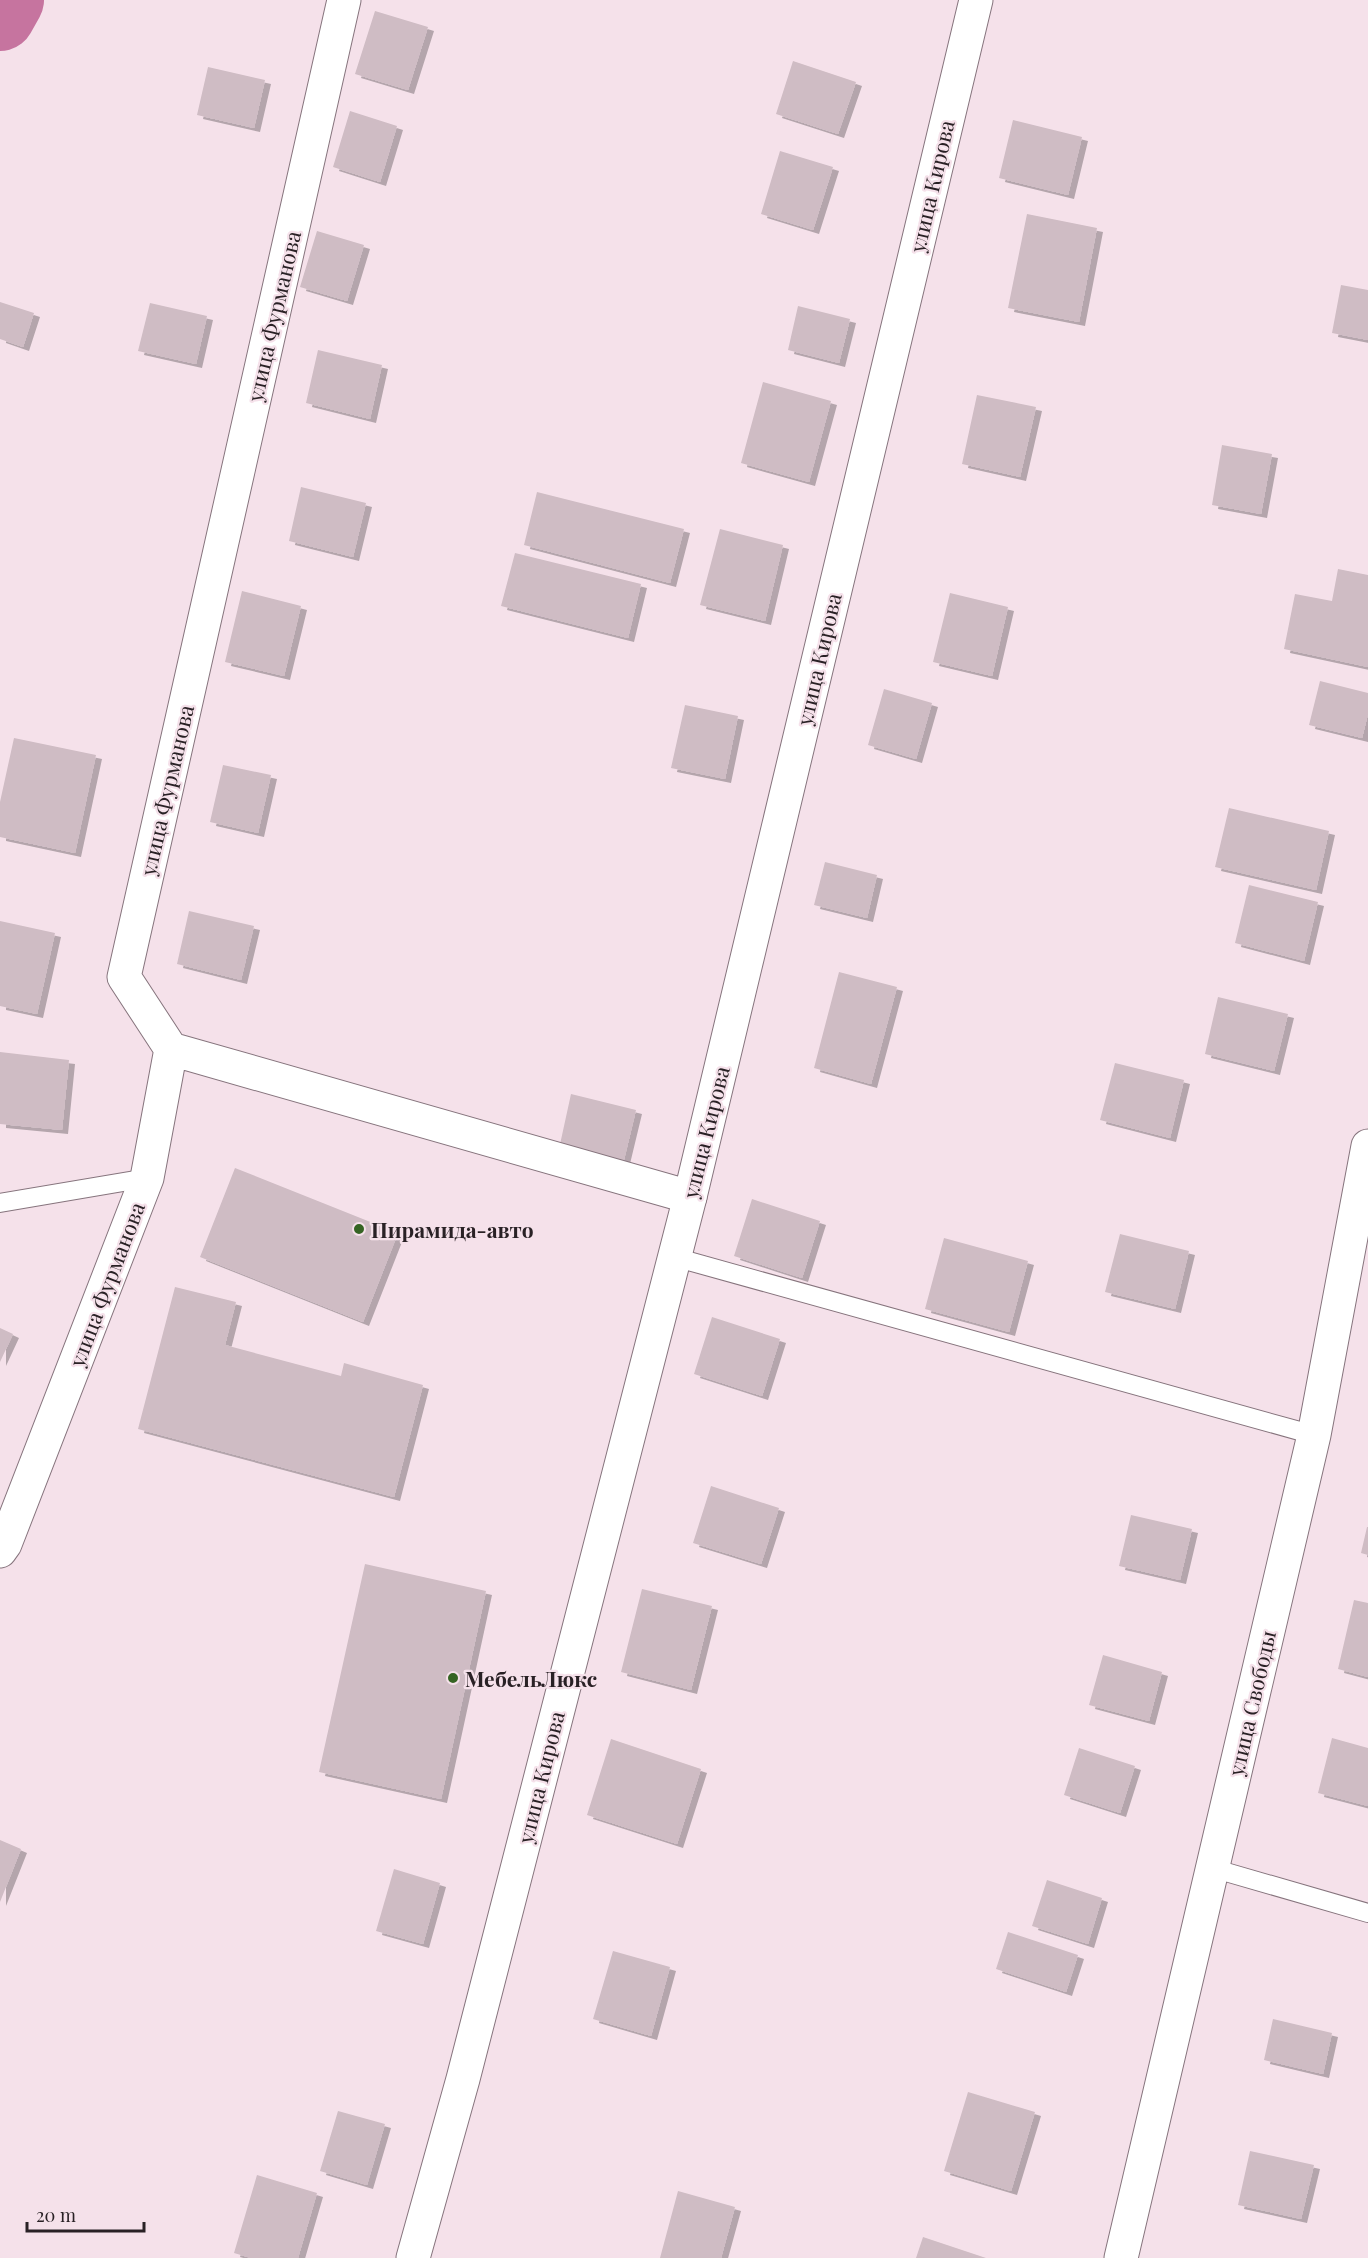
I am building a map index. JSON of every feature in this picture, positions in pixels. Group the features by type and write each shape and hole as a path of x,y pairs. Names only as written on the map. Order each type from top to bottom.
{"street":[{"name":"улица Фурманова","path":"0,1551 5,1544 147,1178 171,1049 124,976 344,0"},
{"name":"улица Кирова","path":"413,2258 463,2079 690,1197 976,0"},
{"path":"171,1049 690,1197"},
{"name":"улица Свободы","path":"1121,2258 1314,1435 1368,1146"}],"lane":[{"path":"0,1203 147,1178"},
{"path":"674,1257 1314,1435"},
{"path":"1212,1868 1368,1913"}],"building":[{"path":"375,11 428,27 408,90 355,74"},
{"path":"793,61 856,82 838,134 776,114"},
{"path":"208,67 265,80 254,128 197,115"},
{"path":"350,111 397,126 380,182 333,167"},
{"path":"1013,120 1082,137 1068,195 999,178"},
{"path":"780,151 833,167 813,230 761,214"},
{"path":"1027,214 1097,228 1079,322 1008,308"},
{"path":"317,231 364,245 347,301 300,287"},
{"path":"1341,285 1368,290 1368,340 1332,333"},
{"path":"0,302 34,313 23,347 0,339"},
{"path":"150,303 207,316 196,364 138,351"},
{"path":"798,306 850,319 839,363 788,350"},
{"path":"318,350 382,365 370,419 306,403"},
{"path":"763,382 831,401 809,482 741,463"},
{"path":"977,395 1036,407 1020,477 962,464"},
{"path":"1222,445 1272,454 1261,514 1212,505"},
{"path":"301,487 366,503 353,557 289,541"},
{"path":"537,492 684,529 670,583 524,545"},
{"path":"720,529 783,545 765,621 700,605"},
{"path":"515,553 641,584 628,638 501,606"},
{"path":"1338,569 1368,575 1368,667 1284,649 1295,594 1332,601"},
{"path":"242,591 301,606 284,676 225,662"},
{"path":"950,593 1008,607 992,676 933,662"},
{"path":"1320,681 1368,693 1368,714 1362,738 1309,725"},
{"path":"884,689 932,703 916,759 868,745"},
{"path":"685,705 738,716 725,779 671,768"},
{"path":"14,738 96,755 75,853 0,837 0,802"},
{"path":"223,765 271,775 258,833 210,822"},
{"path":"1229,808 1329,831 1316,890 1215,867"},
{"path":"825,862 877,875 867,918 814,905"},
{"path":"1249,885 1318,902 1304,961 1235,943"},
{"path":"189,911 254,926 241,980 177,964"},
{"path":"0,921 55,933 37,1014 0,1006"},
{"path":"839,972 897,987 871,1084 814,1068"},
{"path":"1218,997 1288,1014 1274,1071 1205,1054"},
{"path":"0,1052 69,1060 62,1130 0,1124"},
{"path":"1115,1063 1184,1080 1170,1138 1100,1120"},
{"path":"571,1094 636,1110 623,1164 559,1149"},
{"path":"235,1168 398,1233 363,1322 200,1257"},
{"path":"752,1199 820,1221 802,1278 734,1256"},
{"path":"1120,1234 1189,1251 1175,1309 1105,1292"},
{"path":"944,1238 1028,1261 1009,1332 925,1309"},
{"path":"175,1287 236,1302 225,1345 341,1376 344,1363 423,1385 394,1497 138,1429"},
{"path":"712,1317 780,1339 762,1396 694,1374"},
{"path":"0,1328 13,1334 0,1362"},
{"path":"711,1486 779,1508 761,1564 693,1543"},
{"path":"1131,1515 1192,1529 1180,1580 1119,1566"},
{"path":"1368,1527 1368,1555 1361,1553"},
{"path":"365,1564 486,1591 441,1799 319,1772"},
{"path":"642,1589 712,1606 691,1690 621,1672"},
{"path":"1354,1600 1368,1603 1368,1677 1338,1669"},
{"path":"1103,1655 1162,1672 1149,1721 1089,1705"},
{"path":"1332,1738 1368,1748 1368,1806 1318,1793"},
{"path":"611,1739 701,1769 677,1844 587,1815"},
{"path":"1079,1748 1135,1766 1120,1813 1064,1795"},
{"path":"0,1840 21,1849 0,1902"},
{"path":"394,1869 440,1883 423,1944 376,1931"},
{"path":"1047,1880 1102,1898 1088,1944 1032,1926"},
{"path":"1008,1932 1078,1955 1066,1992 996,1969"},
{"path":"613,1951 670,1967 651,2036 593,2019"},
{"path":"1273,2019 1332,2033 1323,2074 1264,2060"},
{"path":"968,2092 1035,2112 1011,2191 944,2171"},
{"path":"338,2111 385,2124 367,2185 320,2171"},
{"path":"1250,2151 1314,2165 1301,2219 1238,2205"},
{"path":"257,2175 317,2193 298,2258 251,2258 234,2253"},
{"path":"678,2191 735,2207 721,2258 660,2258"},
{"path":"923,2237 986,2258 916,2258"}],"waterway":[{"path":"0,16 9,0"}],"place":[{"name":"Пирамида-авто","path":"359,1229"},
{"name":"МебельЛюкс","path":"453,1678"}]}
